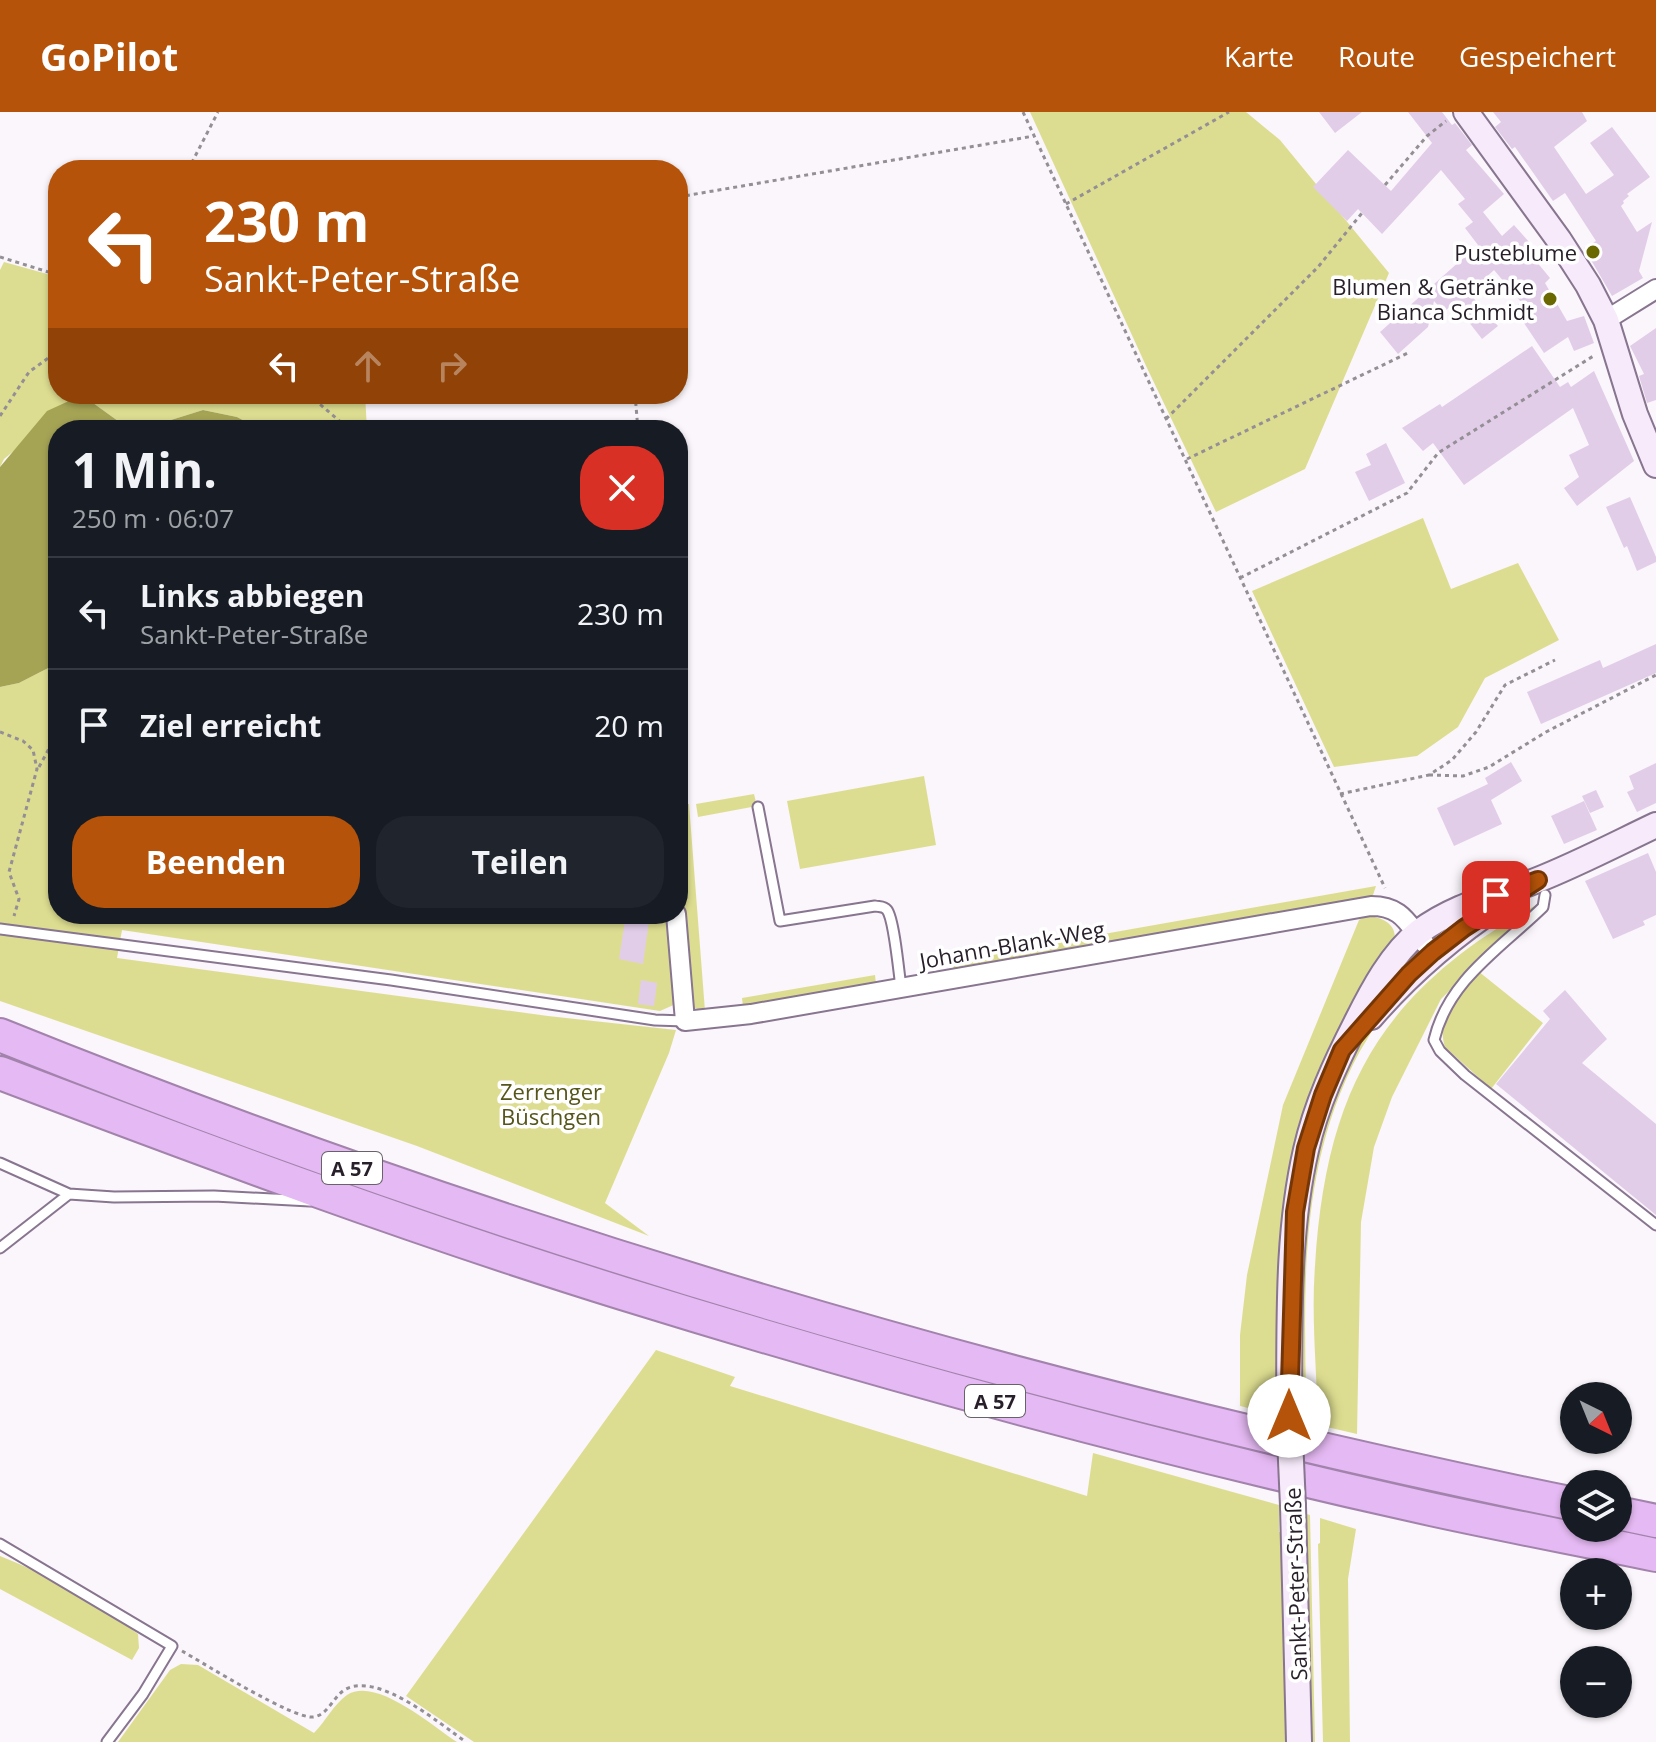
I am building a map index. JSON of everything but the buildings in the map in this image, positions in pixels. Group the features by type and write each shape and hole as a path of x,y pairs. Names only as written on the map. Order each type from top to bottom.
{"highway":[{"name":"A 57","path":"0,1035 166,1101 416,1191 618,1257 979,1363 1187,1418 1560,1501"},
{"name":"A 57","path":"0,1073 349,1203 622,1293 969,1394 1426,1508 1656,1555"},
{"path":"1632,1516 1656,1521"}],"street":[{"path":"1456,117 1559,240 1588,285 1606,320 1635,414 1656,465"},
{"path":"1606,320 1656,289"},
{"name":"Sankt-Peter-Straße","path":"1342,1050 1409,974 1464,928 1656,825"},
{"name":"Sankt-Peter-Straße","path":"1299,1742 1289,1416 1295,1212 1306,1148 1323,1095 1368,998 1416,934 1445,914 1542,888"},
{"name":"Johann-Blank-Weg","path":"685,1021 751,1014 1371,906 1391,907"},
{"path":"1391,907 1433,952"},
{"path":"677,924 685,1021"}],"lane":[{"path":"758,807 780,921 882,907 887,911 891,924 901,988"},
{"path":"1542,888 1543,907 1479,964 1458,988 1439,1020 1434,1040 1440,1051 1465,1075 1656,1225"},
{"path":"5,930 391,980 655,1020 685,1021"},
{"path":"91,1058 166,1101"},
{"path":"0,1163 69,1194 214,1196 349,1203"},
{"path":"3,1243 69,1194"},
{"path":"0,1544 172,1646 143,1694 107,1742"}],"path":[{"path":"193,160 218,112"},
{"path":"1023,112 1384,886 1391,907"},
{"path":"1066,204 1229,112"},
{"path":"1385,185 1427,136 1456,117"},
{"path":"688,195 1034,136"},
{"path":"1166,419 1318,267 1362,213"},
{"path":"0,257 48,272"},
{"path":"1185,460 1410,352"},
{"path":"0,416 29,372 48,358"},
{"path":"1240,578 1407,493 1438,453 1590,359"},
{"path":"320,404 338,420"},
{"path":"1429,775 1452,760 1476,732 1505,685 1555,660"},
{"path":"1340,794 1429,775 1463,776 1489,767 1546,732 1656,675"},
{"path":"0,732 23,741 33,750 37,769"},
{"path":"5,930 19,899 9,872 37,769 48,750"},
{"path":"172,1646 294,1713 315,1717 328,1709 339,1693 350,1687 368,1686 400,1697 466,1742"}],"green space":[{"path":"1030,112 1246,112 1280,140 1389,273 1305,469 1216,512"},
{"path":"4,262 48,274 48,404 71,404 4,459 0,467 0,270"},
{"path":"94,404 366,404 366,420 243,420 203,410 171,420 117,420"},
{"path":"1423,518 1451,589 1518,563 1559,640 1485,678 1458,727 1417,756 1334,767 1252,591"},
{"name":"Zerrenger Büschgen","path":"48,668 48,924 688,924 689,804 705,1011 678,1003 660,1011 122,930 117,958 548,1016 676,1030 605,1203 649,1236 417,1146 0,1001 0,687 19,683"},
{"path":"924,776 936,845 800,869 787,801"},
{"path":"754,794 757,806 698,817 696,804"},
{"path":"1376,886 1373,895 1367,899 952,971 956,960"},
{"path":"1538,904 1441,999 1392,1097 1374,1147 1361,1222 1357,1434 1318,1425 1315,1266 1321,1203 1332,1147 1349,1097 1372,1051 1401,1010 1438,972 1484,937"},
{"path":"1366,916 1388,923 1395,938 1387,957 1328,1051 1298,1136 1280,1256 1277,1415 1240,1406 1240,1335 1247,1275 1283,1105 1359,920"},
{"path":"1478,971 1543,1023 1491,1089 1445,1047 1443,1036 1446,1015"},
{"path":"875,975 876,984 743,1006 742,998"},
{"path":"1382,1007 1338,1100 1316,1177 1307,1249 1306,1394 1300,1394 1298,1297 1310,1172 1335,1088"},
{"path":"656,1350 735,1377 730,1386 1087,1496 1093,1453 1279,1505 1279,1532 1283,1533 1288,1742 474,1742 406,1696"},
{"path":"1303,1513 1310,1515 1315,1742 1309,1742"},
{"path":"1320,1518 1356,1529 1348,1579 1350,1742 1323,1742"},
{"path":"0,1556 72,1590 138,1634 139,1648 132,1660 0,1589"},
{"path":"181,1664 198,1665 314,1733 342,1699 359,1691 373,1692 404,1705 457,1742 118,1742 170,1670"}],"shaded area":[{"path":"62,404 94,404 117,420 48,420 48,668 19,683 0,687 0,467 47,411"},
{"path":"203,410 243,420 171,420"}],"place":[{"name":"Pusteblume","path":"1593,252"},
{"name":"Blumen & Getränke Bianca Schmidt","path":"1550,299"}],"route":[{"path":"1289,1416 1291,1263 1295,1212 1306,1148 1323,1095 1342,1050 1409,974 1464,928 1538,880 1496,895"}]}
